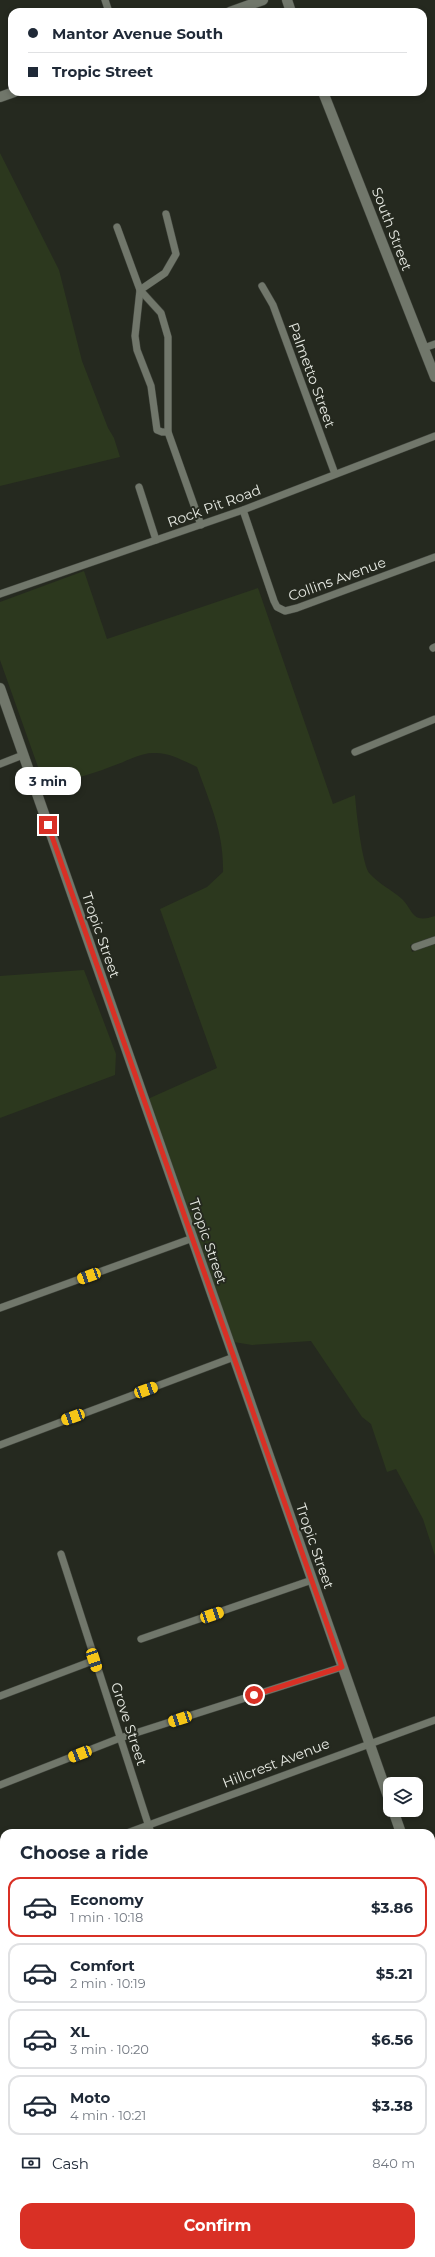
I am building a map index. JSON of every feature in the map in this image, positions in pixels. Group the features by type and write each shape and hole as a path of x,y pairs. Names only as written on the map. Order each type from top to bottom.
{"street":[{"path":"241,8 263,0"},
{"name":"South Street","path":"325,96 435,377"},
{"path":"166,214 176,254 165,273 140,290 135,336 137,350 151,386 157,430 168,432"},
{"path":"117,227 140,290 161,313 168,337 168,432 201,525"},
{"name":"Palmetto Street","path":"262,286 272,305 336,474"},
{"path":"424,348 435,344"},
{"name":"Rock Pit Road","path":"0,594 243,510 435,436"},
{"path":"140,487 156,540"},
{"name":"Collins Avenue","path":"243,510 274,601 277,606 285,611 297,608 435,557"},
{"name":"Tropic Street","path":"0,688 383,1782"},
{"path":"355,752 435,719"},
{"path":"0,764 23,755"},
{"path":"415,947 435,940"},
{"path":"0,1308 193,1238"},
{"path":"0,1445 234,1357"},
{"name":"Grove Street","path":"61,1554 150,1829"},
{"path":"141,1639 312,1580"},
{"path":"0,1696 94,1660"},
{"path":"0,1785 120,1738 342,1667"},
{"name":"Hillcrest Avenue","path":"138,1829 435,1720"},
{"path":"395,1817 400,1829"}],"green space":[{"path":"0,153 59,270 82,361 108,428 114,438 120,457 0,486"},
{"path":"84,571 107,639 258,588 333,804 355,795 360,837 367,869 370,874 381,884 402,899 414,915 421,918 435,916 435,936 410,945 412,952 435,944 435,1556 423,1519 396,1469 387,1472 371,1424 362,1417 311,1341 252,1345 234,1342 149,1100 150,1098 217,1068 160,909 207,887 223,872 223,858 219,831 211,806 197,767 176,757 159,753 144,754 81,777 43,781 0,660 0,602"},
{"path":"84,970 116,1054 115,1075 0,1118 0,976"}],"route":[{"path":"48,825 342,1667 254,1695"}]}
